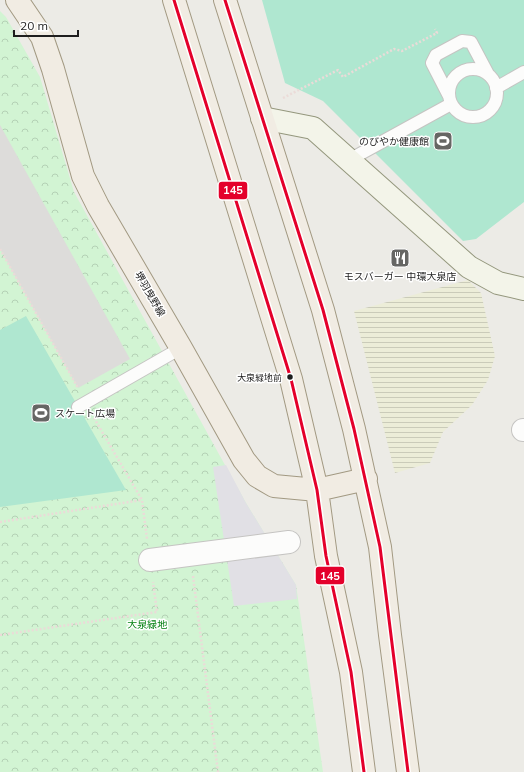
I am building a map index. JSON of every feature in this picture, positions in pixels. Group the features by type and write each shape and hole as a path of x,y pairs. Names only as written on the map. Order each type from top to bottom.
{"main road":[{"name":"堺羽曳野線","path":"18,0 42,37 53,69 83,176 98,206 244,460 257,476 274,486 317,490 366,479"},
{"path":"174,0 291,379 317,490 326,556 351,672 364,772"},
{"path":"225,0 323,310 366,479 380,547 408,772"}],"street":[{"path":"262,118 313,128 469,267 498,283 524,288"},
{"path":"150,560 288,542"}],"lane":[{"path":"450,100 449,88 452,80 461,72 473,68 488,74 494,80 497,95 495,102 490,109 484,114 477,116 470,117 462,114 456,110 450,100 432,63 436,55 462,41 471,42 488,74"},
{"path":"496,88 524,72"},
{"path":"349,160 450,100"},
{"path":"82,405 181,348"}],"path":[{"path":"283,98 338,70 343,77 394,49 402,51 437,33 435,29"},
{"path":"0,249 82,405 98,426 142,500 0,522"},
{"path":"190,555 218,772"},
{"path":"0,635 157,612"}],"green space":[{"name":"のびやか健康館","path":"262,0 524,0 524,202 476,239 463,241 323,101 285,83"},
{"name":"大泉緑地","path":"0,11 6,17 40,77 74,192 246,503 296,585 323,772 0,772"},
{"path":"468,280 481,293 495,356 488,380 472,405 443,432 430,463 395,473 354,311"},
{"name":"スケート広場","path":"26,316 126,490 0,507 0,330"}],"shaded area":[{"path":"0,125 130,359 78,388 0,249"},
{"path":"226,465 246,503 296,585 297,599 234,606 213,467"}],"transit line":[{"name":"145","path":"174,0 291,379 317,490 326,556 351,672 364,772"},
{"name":"145","path":"225,0 323,310 354,429 380,547 408,772"}],"place":[{"name":"のびやか健康館","path":"443,141"},
{"name":"モスバーガー 中環大泉店","path":"400,258"},
{"name":"大泉緑地前","path":"290,377"},
{"name":"スケート広場","path":"41,413"}]}
